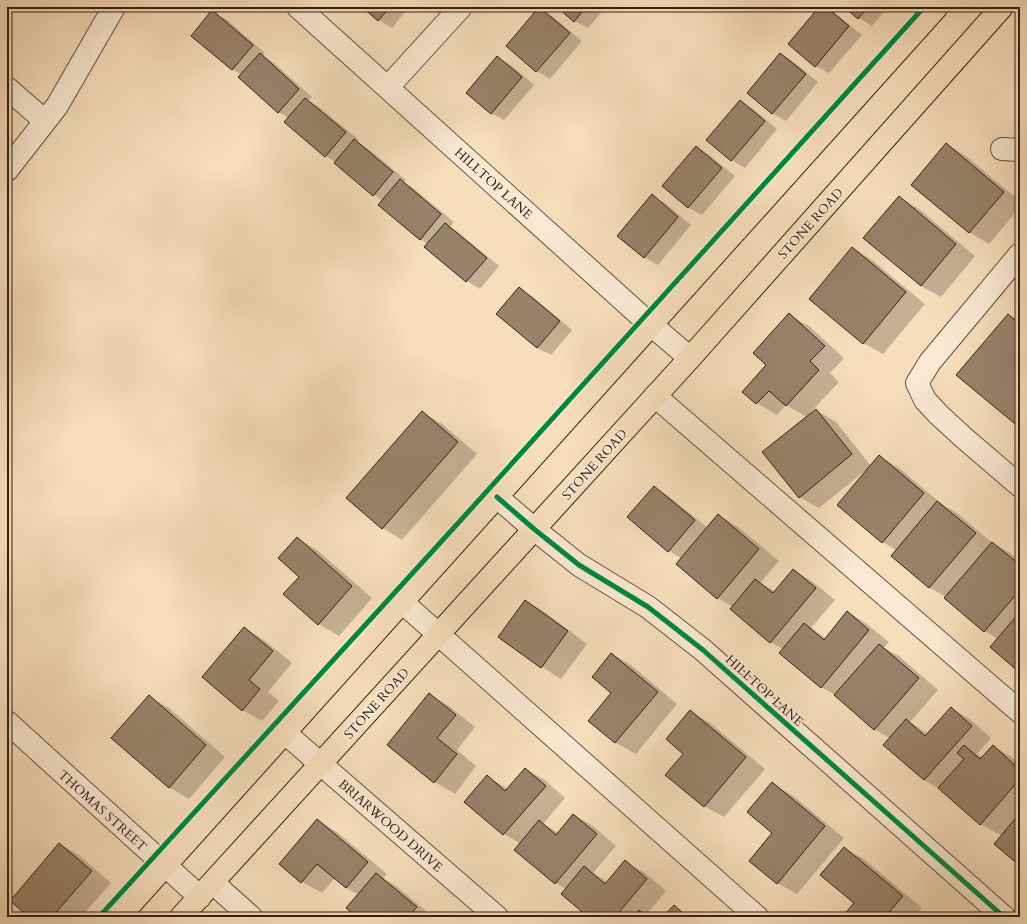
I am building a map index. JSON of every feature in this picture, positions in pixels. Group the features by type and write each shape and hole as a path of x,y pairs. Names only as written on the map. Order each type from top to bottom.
{"main road":[{"path":"119,917 937,7"},
{"name":"STONE ROAD","path":"181,917 690,358 1002,7"}],"street":[{"path":"7,170 56,106 114,7"},
{"name":"HILLTOP LANE","path":"298,7 651,325 690,358"},
{"path":"388,87 461,7"},
{"path":"7,88 45,122"},
{"path":"1020,254 930,362 917,383 925,400 939,416 1020,486"},
{"path":"655,396 1020,712"},
{"name":"HILLTOP LANE","path":"497,497 534,529 579,564 648,607 703,650 1004,917"},
{"path":"402,602 758,917"},
{"name":"THOMAS STREET","path":"9,727 165,866 251,917"},
{"name":"BRIARWOOD DRIVE","path":"285,733 497,917"}],"building":[{"path":"362,7 390,7 378,21"},
{"path":"539,7 570,33 536,72 506,46"},
{"path":"557,7 586,7 574,22"},
{"path":"819,7 826,7 849,26 815,67 788,44"},
{"path":"844,7 868,7 858,19"},
{"path":"212,10 253,45 232,70 191,36"},
{"path":"260,53 299,89 278,113 238,77"},
{"path":"780,53 806,74 772,114 747,93"},
{"path":"497,56 522,77 491,114 466,93"},
{"path":"305,98 346,132 325,157 284,122"},
{"path":"740,100 765,121 731,161 706,140"},
{"path":"354,139 393,172 373,196 334,163"},
{"path":"946,143 1004,192 969,233 911,185"},
{"path":"696,146 722,168 688,208 662,186"},
{"path":"400,179 441,214 420,240 378,205"},
{"path":"652,194 678,217 644,258 617,236"},
{"path":"899,196 956,244 921,286 863,238"},
{"path":"445,223 487,258 466,282 424,247"},
{"path":"852,247 906,292 863,344 809,299"},
{"path":"519,287 560,321 537,348 496,314"},
{"path":"789,313 825,346 810,361 819,370 786,406 769,391 756,404 742,392 766,365 753,353"},
{"path":"1008,314 1020,324 1020,428 956,375"},
{"path":"816,409 852,454 799,498 762,452"},
{"path":"422,411 458,442 382,529 346,498"},
{"path":"879,455 924,493 882,543 837,505"},
{"path":"654,486 695,520 668,552 627,517"},
{"path":"937,501 976,533 929,588 891,556"},
{"path":"718,514 759,549 717,599 676,564"},
{"path":"297,537 352,586 318,625 283,594 299,577 278,558"},
{"path":"992,542 1020,565 1020,590 984,632 944,598"},
{"path":"793,569 816,588 770,643 730,609 755,579 773,593"},
{"path":"525,600 568,631 541,668 498,637"},
{"path":"847,611 869,630 821,688 779,653 804,623 824,640"},
{"path":"1020,612 1020,673 990,647"},
{"path":"244,627 273,651 249,680 260,689 242,711 202,677"},
{"path":"879,644 919,678 874,730 834,695"},
{"path":"611,653 658,692 615,743 588,721 611,693 592,677"},
{"path":"429,693 456,715 437,738 457,754 434,783 387,745"},
{"path":"149,695 206,745 169,788 111,738"},
{"path":"951,707 972,726 924,780 883,745 906,719 925,736"},
{"path":"690,710 746,757 704,807 665,775 683,754 666,739"},
{"path":"964,745 980,759 993,745 1020,770 1020,779 980,825 938,788 964,759 957,753"},
{"path":"525,768 546,786 503,835 464,802 487,775 505,791"},
{"path":"772,782 825,826 777,884 749,861 772,833 747,812"},
{"path":"1020,813 1020,866 994,844"},
{"path":"573,814 597,834 555,884 514,850 539,820 556,835"},
{"path":"317,819 368,862 346,888 317,864 301,883 279,864"},
{"path":"59,843 92,871 52,917 29,917 10,901"},
{"path":"844,847 903,896 885,917 842,917 854,903 820,875"},
{"path":"625,860 647,879 615,917 588,917 561,894 584,866 605,884"},
{"path":"376,873 417,907 408,917 357,917 346,908"},
{"path":"674,905 687,917 663,917"},
{"path":"639,910 647,917 633,917"}],"cycle path":[{"path":"99,917 460,521 924,7"},
{"path":"497,497 579,565 648,607 703,650 1004,917"}]}
